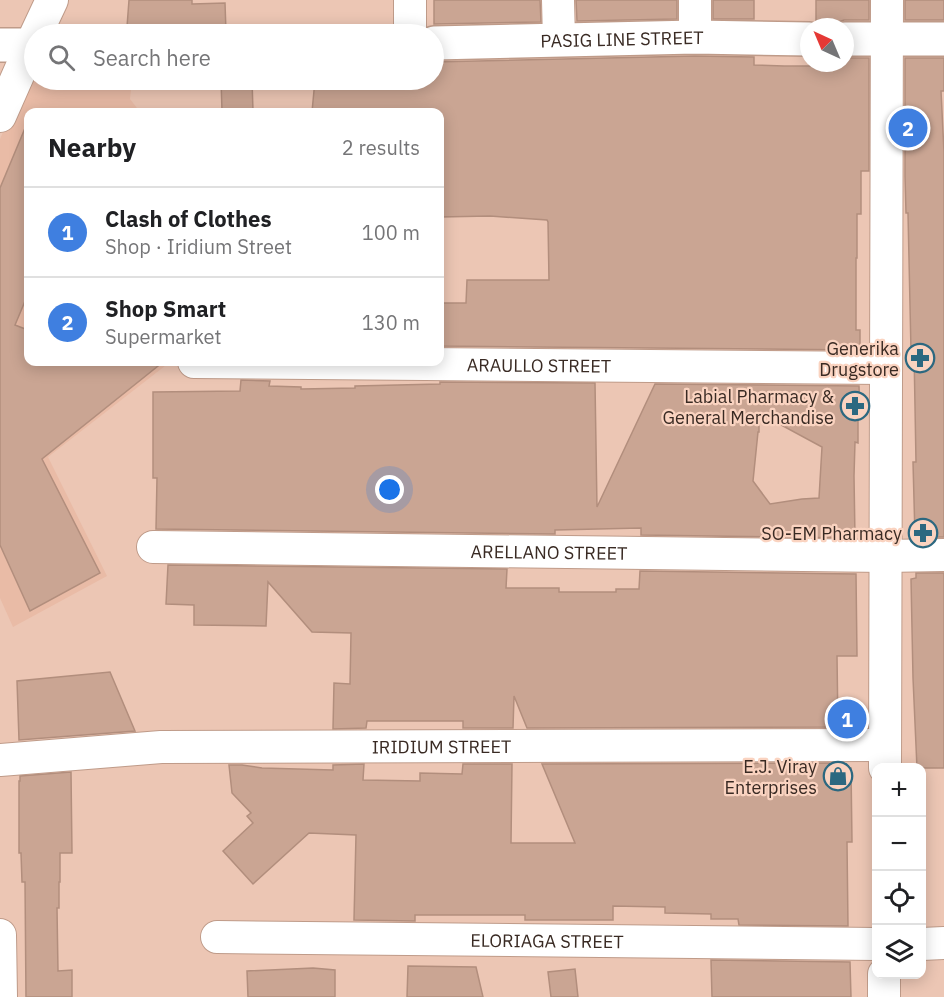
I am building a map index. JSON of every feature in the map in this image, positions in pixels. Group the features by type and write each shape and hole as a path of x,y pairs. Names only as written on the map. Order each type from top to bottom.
{"main road":[{"name":"PASIG LINE STREET","path":"444,43 695,37 800,39"},
{"path":"854,39 944,39"},
{"path":"0,45 24,42"}],"street":[{"path":"41,24 52,0"},
{"path":"410,0 410,24"},
{"path":"558,0 559,40"},
{"path":"695,0 695,37"},
{"path":"885,756 887,0"},
{"path":"0,116 24,63"},
{"name":"ARAULLO STREET","path":"444,364 885,368"},
{"name":"ARELLANO STREET","path":"153,547 944,555"},
{"name":"IRIDIUM STREET","path":"0,760 161,747 885,756"},
{"path":"0,935 0,997"},
{"name":"ELORIAGA STREET","path":"217,937 872,945"},
{"path":"926,944 944,943"},
{"path":"884,979 884,997"}],"shaded area":[{"path":"24,85 24,90 131,90 130,99 137,108 24,108 24,366 165,366 48,457 107,576 13,627 0,598 0,139"}],"building":[{"path":"129,0 192,0 192,4 225,3 226,24 127,24"},
{"path":"434,0 540,0 541,22 434,24"},
{"path":"576,0 677,0 677,19 577,21"},
{"path":"713,0 754,0 754,19 713,19"},
{"path":"816,0 869,0 869,20 816,18"},
{"path":"905,0 944,0 944,20 905,20"},
{"path":"695,56 754,57 754,65 800,66 800,72 854,72 854,58 869,58 869,171 861,171 861,214 857,214 856,330 860,330 860,350 444,346 444,303 466,303 467,280 549,280 547,220 490,216 444,217 444,108 312,108 314,90 444,90 444,62"},
{"path":"905,58 944,58 944,91 941,91 944,152 944,537 915,537 914,351 911,351 908,213 906,213"},
{"path":"221,90 252,90 253,108 222,108"},
{"path":"24,131 24,304 15,325 24,328 24,366 158,366 42,459 100,573 30,611 0,545 0,188"},
{"path":"241,380 270,381 269,386 301,387 301,389 440,384 440,382 595,383 597,507 655,384 859,386 860,419 858,419 858,443 855,442 854,476 855,538 641,535 641,528 555,530 555,534 156,529 157,478 153,478 153,392 240,391","holes":["759,413 822,447 819,498 770,504 753,481"]},
{"path":"168,565 507,569 506,588 559,588 559,592 616,592 616,589 639,589 640,571 856,574 857,656 837,656 838,727 527,728 514,696 513,728 463,728 463,721 367,721 366,728 333,729 334,683 350,684 351,633 312,632 268,582 266,626 194,625 194,605 166,604"},
{"path":"916,573 944,573 944,768 926,768 926,763 917,763 911,579 916,578"},
{"path":"110,672 135,731 19,740 17,681"},
{"path":"838,763 838,768 851,768 852,842 847,842 848,926 739,925 738,919 711,919 711,914 665,913 665,907 613,906 613,920 525,920 525,915 415,915 415,921 354,920 356,835 309,833 253,884 223,851 253,823 247,816 251,813 232,793 229,765 333,770 333,765 364,764 363,780 420,781 420,773 462,774 463,764 512,764 511,843 575,843 542,764"},
{"path":"71,772 72,853 60,853 59,908 57,908 58,971 72,970 72,997 26,997 25,882 22,882 21,853 19,853 20,776"},
{"path":"711,960 850,962 851,997 712,997"},
{"path":"408,966 476,967 483,997 407,997"},
{"path":"313,968 335,970 335,997 248,997 247,971"},
{"path":"575,969 578,997 551,997 548,972"}],"place":[{"name":"Shop Smart","path":"908,128"},
{"name":"Generika Drugstore","path":"920,358"},
{"name":"Labial Pharmacy & General Merchandise","path":"855,406"},
{"name":"SO-EM Pharmacy","path":"923,533"},
{"name":"Clash of Clothes","path":"847,719"},
{"name":"E.J. Viray Enterprises","path":"838,776"}]}
